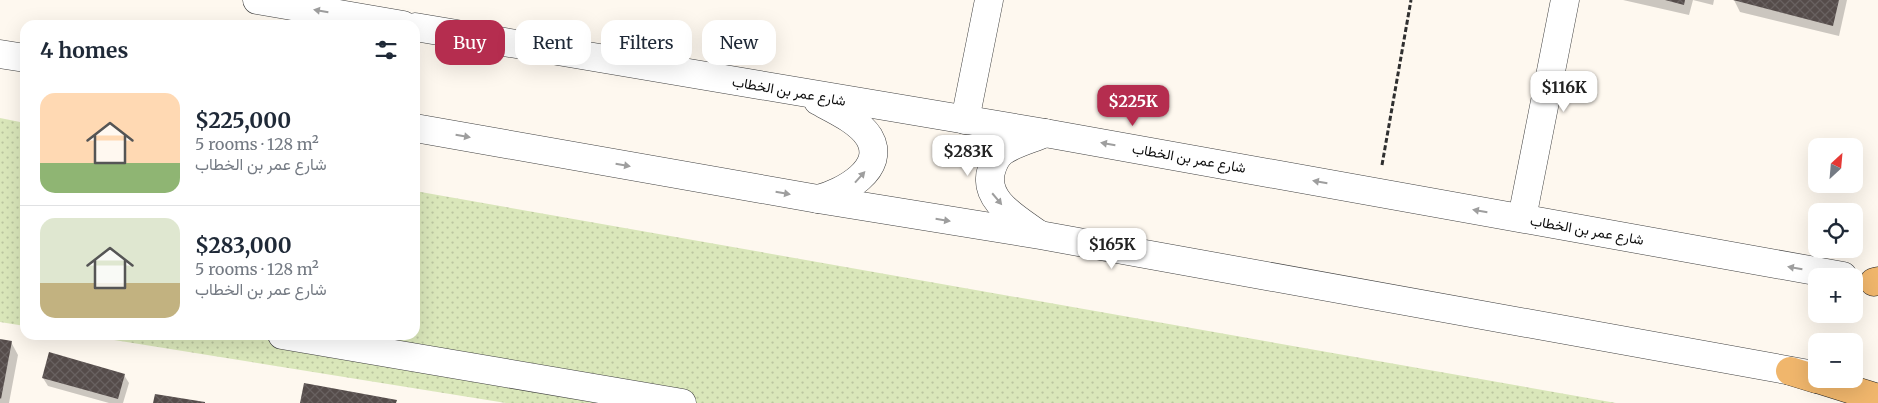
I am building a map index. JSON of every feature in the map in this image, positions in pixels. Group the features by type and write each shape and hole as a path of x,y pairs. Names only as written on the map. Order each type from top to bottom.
{"main road":[{"path":"1847,388 1878,398"}],"street":[{"path":"257,0 374,20"},
{"path":"965,120 989,0"},
{"path":"1522,218 1564,0"},
{"name":"شارع عمر بن الخطاب","path":"420,28 1046,133 1808,270"},
{"path":"0,54 20,57"},
{"path":"804,93 842,114 868,135 873,145 871,163 852,185 836,194 818,199"},
{"path":"420,129 818,199 1040,235 1808,376"},
{"path":"1040,235 1011,214 996,199 991,191 989,176 995,160 1002,152 1046,133"},
{"path":"311,340 682,403"},
{"path":"1863,383 1878,386"}],"path":[{"path":"1378,192 1411,0"}],"green space":[{"path":"0,118 20,122 20,325 0,322"},
{"path":"420,192 1616,403 506,403 114,340 420,340"}],"building":[{"path":"1665,0 1685,0 1684,5"},
{"path":"1733,0 1839,0 1833,26"},
{"path":"0,339 12,341 1,399 0,398"},
{"path":"49,352 125,374 118,399 42,378"},
{"path":"304,383 397,400 396,403 300,403"},
{"path":"155,394 205,402 205,403 153,403"}]}
